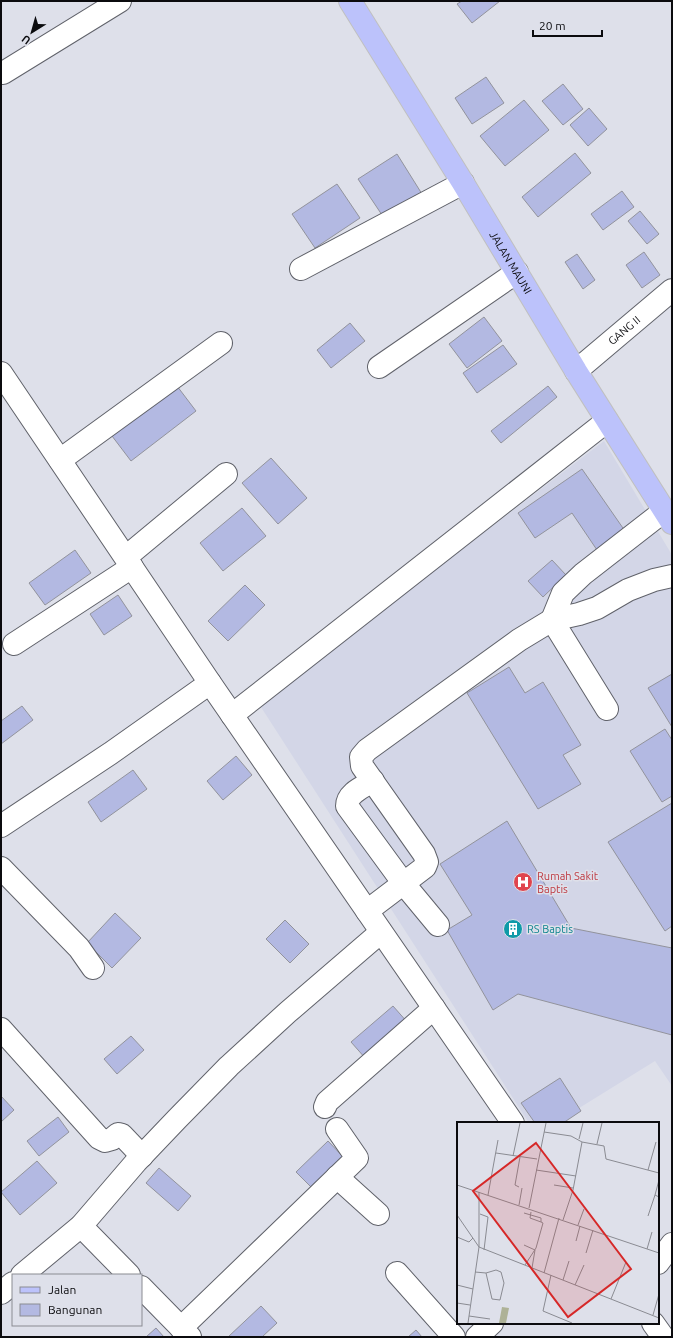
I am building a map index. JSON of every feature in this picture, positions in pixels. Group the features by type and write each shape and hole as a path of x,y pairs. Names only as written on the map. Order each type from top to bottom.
{"main road":[{"name":"JALAN MAUNI","path":"350,1 463,183 576,371 668,517"}],"street":[{"path":"2,73 120,1"},
{"path":"301,269 463,183"},
{"path":"379,367 517,272"},
{"name":"GANG II","path":"576,371 672,290"},
{"path":"60,460 221,343"},
{"path":"1,373 210,683 512,1122"},
{"path":"232,715 607,421"},
{"path":"14,644 129,562 226,474"},
{"path":"552,620 563,593 583,574 668,517"},
{"path":"367,911 425,867 427,862 424,854 362,766 361,757 367,750 519,640 552,620 597,608 628,590 654,580 672,576"},
{"path":"552,620 607,708"},
{"path":"1,826 111,753 210,683"},
{"path":"373,781 351,796 347,800 347,806 404,884 438,925"},
{"path":"1,868 79,948 93,968"},
{"path":"23,1274 80,1226 177,1118 229,1066 288,1012 381,932"},
{"path":"325,1107 327,1102 434,1008"},
{"path":"1,1029 99,1138 105,1141 118,1134 122,1135 142,1156"},
{"path":"142,1288 185,1333 357,1158 338,1129"},
{"path":"337,1177 378,1214"},
{"path":"80,1226 128,1274"},
{"path":"659,1262 672,1244"},
{"path":"397,1273 454,1337"},
{"path":"1,1293 12,1283"},
{"path":"477,1337 491,1324"},
{"path":"654,1324 663,1337"}],"shaded area":[{"name":"Rumah Sakit Baptis","path":"604,441 672,555 672,1086 655,1061 557,1122 528,1122 259,704"}],"building":[{"path":"462,1 500,1 472,23 457,4"},
{"path":"486,77 504,103 472,124 455,98"},
{"path":"563,84 583,109 563,125 542,101"},
{"path":"524,100 549,130 505,166 480,136"},
{"path":"589,108 607,129 588,146 570,125"},
{"path":"575,153 591,173 538,217 522,197"},
{"path":"397,154 422,194 384,218 358,179"},
{"path":"337,184 360,218 315,248 292,214"},
{"path":"622,191 634,207 603,230 591,214"},
{"path":"640,211 659,234 647,244 628,221"},
{"path":"644,252 660,275 642,288 626,265"},
{"path":"577,254 595,280 583,289 565,262"},
{"path":"484,317 502,341 467,368 449,344"},
{"path":"350,323 365,341 331,368 317,350"},
{"path":"503,345 517,364 477,393 463,373"},
{"path":"177,386 196,411 131,461 112,436"},
{"path":"548,386 557,397 501,443 491,431"},
{"path":"271,458 307,498 278,524 242,483"},
{"path":"582,469 625,531 597,550 572,513 535,538 518,513"},
{"path":"242,508 266,536 223,571 200,543"},
{"path":"75,550 91,573 45,605 29,583"},
{"path":"552,560 566,575 543,597 528,581"},
{"path":"245,585 265,605 228,641 208,621"},
{"path":"118,595 132,616 104,635 90,614"},
{"path":"509,667 525,693 543,682 581,745 563,755 581,784 538,809 467,693"},
{"path":"672,674 672,727 648,688"},
{"path":"22,706 33,720 1,744 1,721"},
{"path":"665,729 672,740 672,796 662,802 630,751"},
{"path":"236,756 252,775 223,800 207,781"},
{"path":"133,770 147,789 101,822 88,802"},
{"path":"672,803 672,926 665,931 608,842"},
{"name":"RS Baptis","path":"507,821 571,928 672,948 672,1035 518,994 493,1010 447,930 472,915 440,864"},
{"path":"115,913 141,938 112,968 87,943"},
{"path":"285,920 309,944 290,963 266,939"},
{"path":"393,1006 408,1023 366,1059 351,1042"},
{"path":"131,1036 144,1050 117,1074 104,1059"},
{"path":"560,1078 581,1111 564,1122 534,1122 521,1103"},
{"path":"1,1096 14,1110 1,1122"},
{"path":"58,1117 69,1132 39,1156 27,1141"},
{"path":"328,1141 346,1160 315,1191 296,1172"},
{"path":"37,1161 57,1183 20,1215 1,1192"},
{"path":"159,1168 191,1196 178,1211 146,1183"},
{"path":"261,1306 277,1323 262,1337 228,1337"},
{"path":"156,1328 164,1337 146,1337"},
{"path":"416,1330 422,1337 408,1337"}],"place":[{"name":"Rumah Sakit Baptis","path":"523,882"},
{"name":"RS Baptis","path":"513,929"}]}
